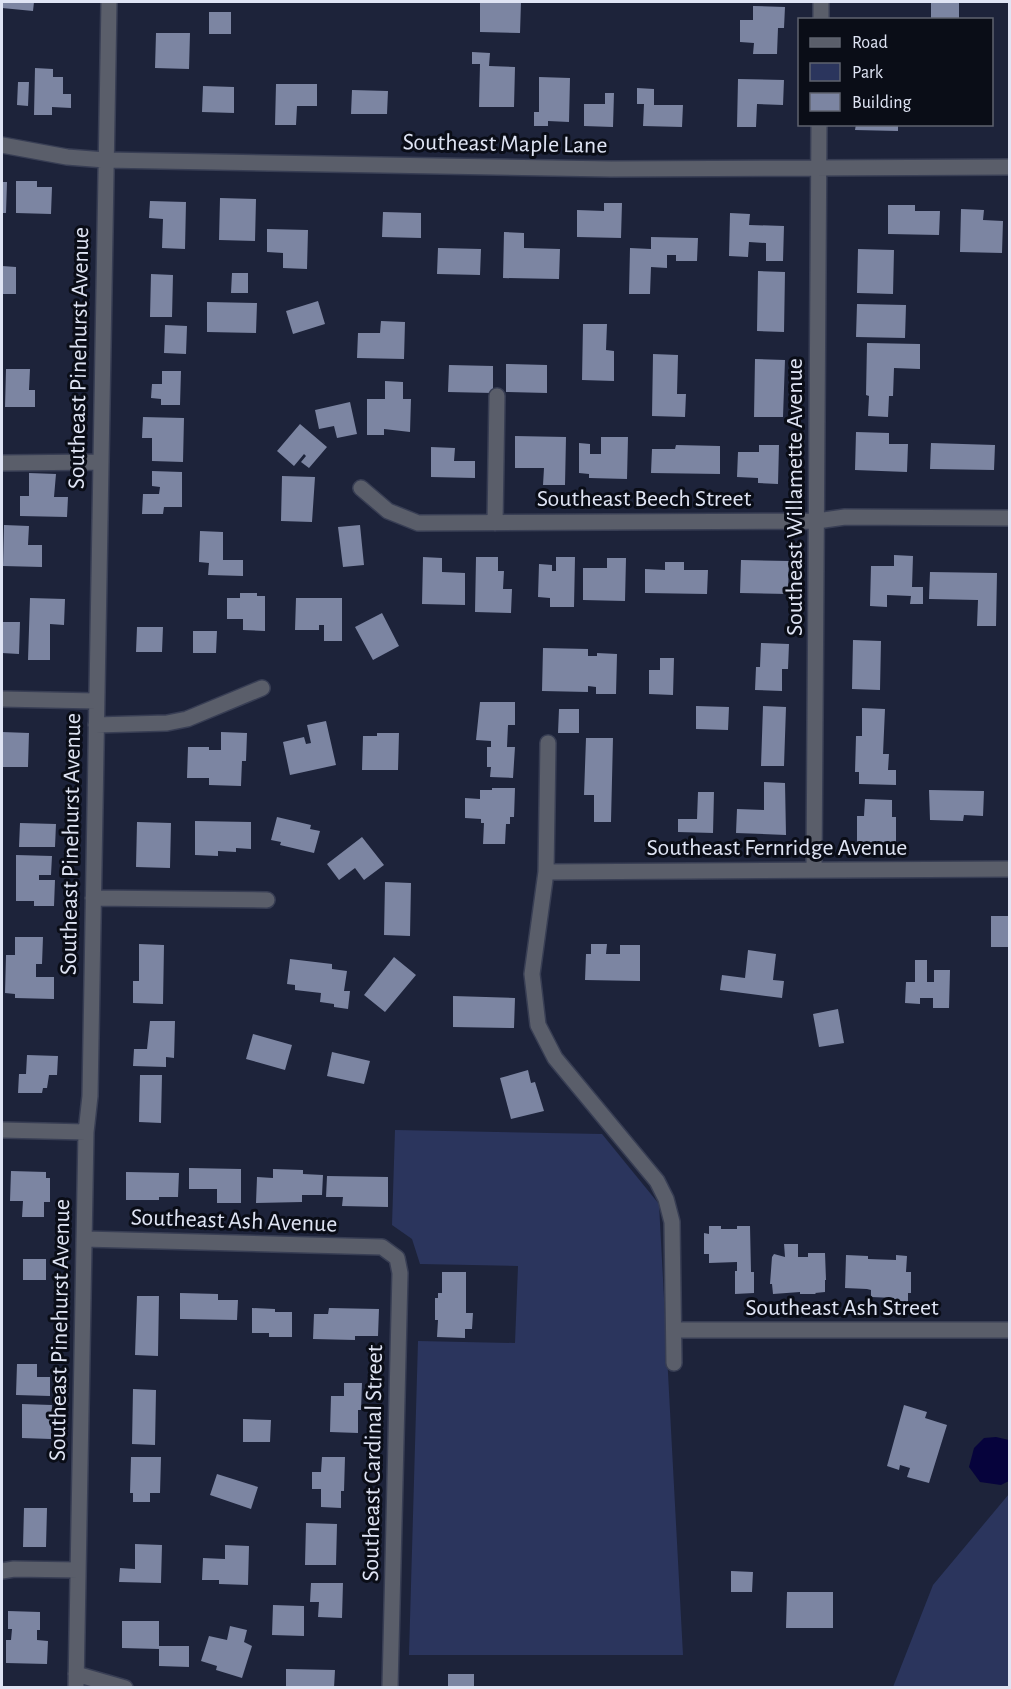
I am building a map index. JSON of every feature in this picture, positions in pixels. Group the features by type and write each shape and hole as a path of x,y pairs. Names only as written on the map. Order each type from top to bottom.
{"street":[{"name":"Southeast Pinehurst Avenue","path":"76,1681 86,1132 90,1096 109,2"},
{"path":"821,2 821,18"},
{"name":"Southeast Willamette Avenue","path":"814,870 819,126"},
{"name":"Southeast Maple Lane","path":"2,145 67,157 105,160 611,169 1010,167"},
{"path":"495,523 497,396"},
{"path":"2,463 100,462"},
{"name":"Southeast Beech Street","path":"361,488 388,511 418,523 817,521 845,517 1010,518"},
{"path":"96,725 167,723 187,719 262,688"},
{"path":"2,699 96,701"},
{"path":"548,743 546,872 532,974 538,1025 555,1058 657,1181 666,1198 672,1222 674,1364"},
{"name":"Southeast Fernridge Avenue","path":"546,872 1010,869"},
{"path":"93,898 267,900"},
{"path":"2,1130 86,1132"},
{"name":"Southeast Ash Avenue","path":"84,1239 382,1247"},
{"name":"Southeast Cardinal Street","path":"382,1247 397,1258 400,1273 390,1688"},
{"name":"Southeast Ash Street","path":"674,1330 1010,1330"},
{"path":"2,1571 14,1569 78,1570"},
{"path":"76,1681 125,1688"}],"green space":[{"path":"395,1130 602,1134 659,1204 683,1655 409,1655 418,1341 515,1343 518,1266 420,1264 412,1239 392,1225"},
{"path":"1009,1494 1009,1687 893,1687 933,1585"}],"shaded area":[{"path":"996,1437 1009,1440 1009,1481 1001,1485 980,1482 969,1467 974,1448 984,1438"}],"building":[{"path":"2,2 34,2 33,11 2,8"},
{"path":"480,2 521,2 520,33 480,32"},
{"path":"931,2 959,2 959,18 931,18"},
{"path":"753,6 785,7 784,28 778,28 777,54 753,54 754,43 740,42 740,20 753,20"},
{"path":"209,12 231,12 231,34 209,34"},
{"path":"156,33 190,33 189,69 155,68"},
{"path":"472,52 490,53 489,66 515,67 514,107 479,107 480,64 472,64"},
{"path":"35,68 53,69 53,77 63,77 63,94 71,94 71,108 52,107 52,115 34,115"},
{"path":"539,77 570,78 569,122 548,121 548,126 534,126 534,112 539,112"},
{"path":"738,79 784,80 783,105 757,104 756,127 737,127"},
{"path":"18,82 29,82 28,106 17,105"},
{"path":"276,84 317,84 317,106 297,106 296,125 275,125"},
{"path":"203,86 234,87 234,113 202,112"},
{"path":"637,88 654,89 654,105 683,105 682,127 643,126 644,104 637,104"},
{"path":"352,90 388,91 387,114 351,114"},
{"path":"605,93 614,93 613,127 584,126 584,104 605,104"},
{"path":"856,126 898,126 898,131 855,130"},
{"path":"16,181 37,181 37,187 52,187 51,214 16,213"},
{"path":"2,182 7,182 6,213 2,213"},
{"path":"220,198 256,199 255,241 219,240"},
{"path":"150,201 186,202 185,249 162,248 163,219 149,218"},
{"path":"604,203 622,203 621,238 577,237 577,210 604,211"},
{"path":"888,205 915,205 915,211 940,211 939,235 888,234"},
{"path":"961,209 984,210 983,220 1003,221 1002,253 960,252"},
{"path":"383,212 421,213 421,238 382,237"},
{"path":"730,213 750,214 749,225 784,226 783,261 766,261 766,243 749,242 748,257 729,256"},
{"path":"267,229 308,230 307,269 283,268 283,253 267,252"},
{"path":"504,232 524,233 524,248 560,249 559,279 503,278"},
{"path":"651,237 698,238 697,261 676,261 676,255 667,255 667,268 651,267 650,294 629,294 630,248 651,249"},
{"path":"438,248 481,249 480,275 437,274"},
{"path":"858,249 894,250 893,294 857,293"},
{"path":"2,266 16,267 16,294 2,294"},
{"path":"758,271 785,272 784,332 757,331"},
{"path":"232,273 248,273 248,293 231,293"},
{"path":"151,274 173,275 172,317 150,317"},
{"path":"318,301 325,324 293,334 286,311"},
{"path":"207,302 257,303 256,333 207,332"},
{"path":"857,304 906,305 905,338 856,337"},
{"path":"381,321 405,322 404,359 357,358 358,333 380,333"},
{"path":"583,324 607,324 606,350 614,351 614,381 582,380"},
{"path":"165,325 187,326 186,354 164,353"},
{"path":"867,343 920,344 920,369 894,368 893,396 889,396 888,417 868,416"},
{"path":"653,354 678,355 677,394 686,394 685,417 652,416"},
{"path":"755,359 785,360 783,417 754,417"},
{"path":"506,364 547,365 547,393 506,392"},
{"path":"449,365 493,366 493,393 448,392"},
{"path":"6,369 30,369 29,390 35,390 35,407 5,407"},
{"path":"162,371 181,371 180,405 161,405 161,399 151,398 152,384 162,384"},
{"path":"385,381 403,382 403,399 411,399 410,432 384,429 384,435 367,435 367,399 385,399"},
{"path":"350,402 357,434 337,438 334,426 319,429 315,410"},
{"path":"143,417 184,418 183,462 152,461 152,438 142,438"},
{"path":"300,424 327,447 309,468 301,462 306,456 304,454 294,466 277,451"},
{"path":"856,432 889,433 889,444 908,444 907,472 855,470"},
{"path":"515,436 566,437 565,485 543,485 544,468 515,468"},
{"path":"601,437 628,437 627,479 589,478 589,474 579,473 579,443 590,444 590,454 601,454"},
{"path":"931,443 995,445 994,470 930,469"},
{"path":"676,445 720,446 720,474 651,473 652,449 675,449"},
{"path":"759,445 779,445 778,484 758,483 758,478 737,477 738,452 759,452"},
{"path":"431,447 455,448 454,461 475,461 475,478 431,477"},
{"path":"152,471 182,472 182,507 164,507 163,514 142,514 143,494 159,494 160,487 152,486"},
{"path":"29,473 56,474 54,497 68,497 67,517 20,516 20,496 29,496"},
{"path":"282,476 315,477 312,522 281,521"},
{"path":"4,525 29,526 28,545 42,545 42,567 3,566"},
{"path":"360,525 364,565 343,567 338,527"},
{"path":"200,531 223,532 223,560 243,560 243,576 208,575 209,563 199,562"},
{"path":"894,555 913,556 912,587 923,587 923,604 910,604 911,596 887,595 887,607 870,606 871,566 894,566"},
{"path":"423,557 442,558 442,572 465,573 465,605 422,604"},
{"path":"476,557 498,557 498,571 504,571 503,589 512,589 511,613 475,612"},
{"path":"556,557 575,557 574,607 550,607 550,598 538,597 539,564 552,565 552,571 556,571"},
{"path":"607,558 626,558 625,601 583,600 583,568 607,568"},
{"path":"741,560 789,561 788,594 740,593"},
{"path":"665,562 684,562 684,570 708,570 707,594 645,593 645,569 665,570"},
{"path":"930,572 997,573 996,626 977,626 978,600 929,599"},
{"path":"240,593 257,593 257,596 265,596 265,631 243,630 243,619 227,619 227,598 240,598"},
{"path":"30,598 65,599 64,625 50,624 50,660 28,660"},
{"path":"296,598 342,598 342,641 324,641 324,625 319,625 319,630 295,630"},
{"path":"382,613 399,646 373,660 355,627"},
{"path":"2,622 20,622 19,654 2,653"},
{"path":"137,627 163,627 162,652 136,652"},
{"path":"193,631 217,631 216,653 193,653"},
{"path":"853,640 881,641 880,690 852,689"},
{"path":"761,643 789,644 788,669 782,669 782,691 755,690 756,667 760,667"},
{"path":"543,648 588,649 588,656 597,656 597,653 617,654 616,694 596,694 596,687 588,686 588,692 542,691"},
{"path":"660,658 674,658 673,695 649,694 649,670 660,670"},
{"path":"480,702 515,702 515,725 508,725 507,747 515,747 513,778 490,777 491,767 487,767 487,747 491,747 491,741 476,740"},
{"path":"696,706 729,707 728,730 696,729"},
{"path":"763,706 786,707 784,766 761,766"},
{"path":"862,708 885,709 883,754 889,754 888,770 896,770 896,785 859,784 859,772 855,772 856,736 862,736"},
{"path":"559,709 579,709 579,733 558,733"},
{"path":"326,721 336,765 290,775 283,742 304,737 306,744 311,743 307,725"},
{"path":"2,732 29,733 28,767 2,767"},
{"path":"221,732 247,733 246,761 242,761 241,786 209,785 209,778 187,778 188,747 209,747 209,750 221,750"},
{"path":"377,733 399,733 398,770 362,770 363,736 377,736"},
{"path":"586,738 613,738 611,822 594,822 594,795 584,795"},
{"path":"764,782 785,783 786,835 736,833 737,809 764,810"},
{"path":"492,788 515,788 514,817 510,817 510,824 506,824 505,844 483,844 484,823 481,823 481,819 465,818 465,798 480,799 480,790 492,790"},
{"path":"929,790 984,791 983,816 964,815 963,821 930,820"},
{"path":"698,792 714,792 713,833 678,832 678,819 697,819"},
{"path":"865,799 892,800 892,817 896,817 896,846 857,845 857,816 864,816"},
{"path":"277,817 311,825 310,829 320,831 314,853 280,845 281,842 271,840"},
{"path":"195,821 251,822 251,849 236,848 236,852 218,851 218,856 195,855"},
{"path":"137,822 171,823 170,868 136,867"},
{"path":"20,823 56,824 55,847 19,847"},
{"path":"362,837 384,865 364,880 355,868 339,880 327,864"},
{"path":"16,855 52,856 51,875 39,875 39,880 55,880 54,906 34,906 34,901 16,901"},
{"path":"385,882 411,883 410,936 384,935"},
{"path":"991,916 1010,916 1010,947 991,947"},
{"path":"15,937 43,937 42,964 36,964 36,977 54,977 54,999 15,998 15,994 5,993 6,955 15,955"},
{"path":"139,944 164,945 163,1004 133,1003 133,981 139,981"},
{"path":"591,944 607,944 606,954 620,954 620,945 640,945 640,981 585,980 586,954 591,954"},
{"path":"748,950 776,954 773,980 784,981 782,998 720,990 722,975 745,978"},
{"path":"394,957 416,975 385,1012 364,995"},
{"path":"290,959 332,964 332,969 347,971 344,991 350,991 348,1009 320,1002 321,993 295,990 295,985 287,984"},
{"path":"915,960 927,960 927,982 934,982 934,970 950,970 949,1008 933,1008 933,998 920,998 920,1004 905,1003 906,982 915,982"},
{"path":"453,996 515,998 514,1028 453,1027"},
{"path":"838,1009 844,1043 819,1047 813,1014"},
{"path":"150,1021 175,1021 174,1058 166,1057 166,1067 133,1066 134,1049 147,1049"},
{"path":"253,1034 292,1045 285,1070 246,1059"},
{"path":"332,1052 370,1061 364,1084 327,1076"},
{"path":"27,1055 58,1056 57,1075 49,1075 47,1088 43,1088 42,1093 18,1093 19,1074 26,1074"},
{"path":"528,1070 531,1083 535,1082 544,1111 511,1119 500,1078"},
{"path":"140,1075 162,1075 161,1123 139,1122"},
{"path":"189,1168 241,1169 241,1203 217,1203 217,1189 189,1189"},
{"path":"273,1169 303,1170 303,1174 323,1175 322,1195 302,1195 302,1202 256,1203 257,1177 273,1178"},
{"path":"11,1171 46,1172 46,1178 50,1178 50,1202 44,1202 44,1217 22,1217 23,1201 10,1201"},
{"path":"126,1172 179,1173 178,1197 159,1197 159,1200 126,1200"},
{"path":"327,1176 388,1177 388,1207 342,1206 343,1197 326,1197"},
{"path":"709,1226 737,1229 737,1226 750,1226 754,1293 735,1294 737,1262 709,1263 709,1254 704,1254 704,1233 709,1234"},
{"path":"784,1244 798,1244 798,1257 808,1257 808,1253 825,1253 825,1292 773,1294 772,1284 770,1284 772,1257 774,1254 785,1257"},
{"path":"846,1255 896,1260 896,1255 907,1256 906,1272 911,1272 911,1293 908,1293 908,1302 895,1302 894,1298 871,1297 871,1290 867,1289 845,1288"},
{"path":"23,1259 46,1259 46,1280 23,1280"},
{"path":"442,1272 466,1272 466,1313 473,1313 472,1329 465,1329 465,1338 437,1337 438,1320 435,1320 435,1298 438,1298 438,1293 442,1293"},
{"path":"180,1293 218,1294 218,1300 238,1300 237,1320 180,1319"},
{"path":"137,1296 159,1296 158,1356 135,1355"},
{"path":"252,1308 292,1312 292,1337 269,1337 269,1333 252,1333"},
{"path":"329,1308 379,1309 378,1336 355,1336 355,1340 313,1339 314,1314 328,1314"},
{"path":"17,1364 37,1364 37,1377 50,1377 50,1396 16,1395"},
{"path":"344,1383 362,1383 361,1410 358,1410 358,1433 330,1432 331,1396 344,1396"},
{"path":"133,1389 156,1390 155,1445 132,1444"},
{"path":"22,1404 52,1405 51,1439 22,1438"},
{"path":"904,1405 927,1412 925,1418 947,1425 929,1483 907,1477 910,1468 900,1465 899,1470 887,1466"},
{"path":"243,1419 271,1420 270,1442 243,1442"},
{"path":"131,1457 161,1457 160,1493 150,1493 150,1502 133,1502 133,1493 130,1493"},
{"path":"322,1457 345,1457 341,1508 321,1507 321,1489 312,1489 312,1472 321,1472"},
{"path":"217,1474 258,1487 251,1509 210,1495"},
{"path":"24,1508 47,1508 46,1547 23,1547"},
{"path":"306,1523 337,1524 336,1565 305,1565"},
{"path":"135,1544 162,1545 161,1583 119,1582 120,1568 135,1569"},
{"path":"225,1545 249,1546 248,1585 219,1584 219,1580 202,1580 203,1558 225,1559"},
{"path":"731,1571 753,1572 752,1592 731,1592"},
{"path":"311,1583 343,1583 342,1618 318,1617 319,1602 310,1602"},
{"path":"787,1592 833,1592 833,1628 786,1628"},
{"path":"273,1605 304,1606 304,1636 272,1635"},
{"path":"8,1611 40,1612 40,1630 37,1630 37,1640 48,1641 47,1664 6,1663 6,1640 11,1640 12,1629 8,1629"},
{"path":"122,1621 159,1621 159,1646 189,1646 189,1667 159,1666 159,1649 122,1648"},
{"path":"230,1626 247,1630 244,1642 252,1646 242,1678 216,1670 217,1666 201,1661 209,1636 227,1640"},
{"path":"286,1669 335,1670 334,1688 286,1688"},
{"path":"448,1674 474,1674 474,1688 448,1688"}]}
